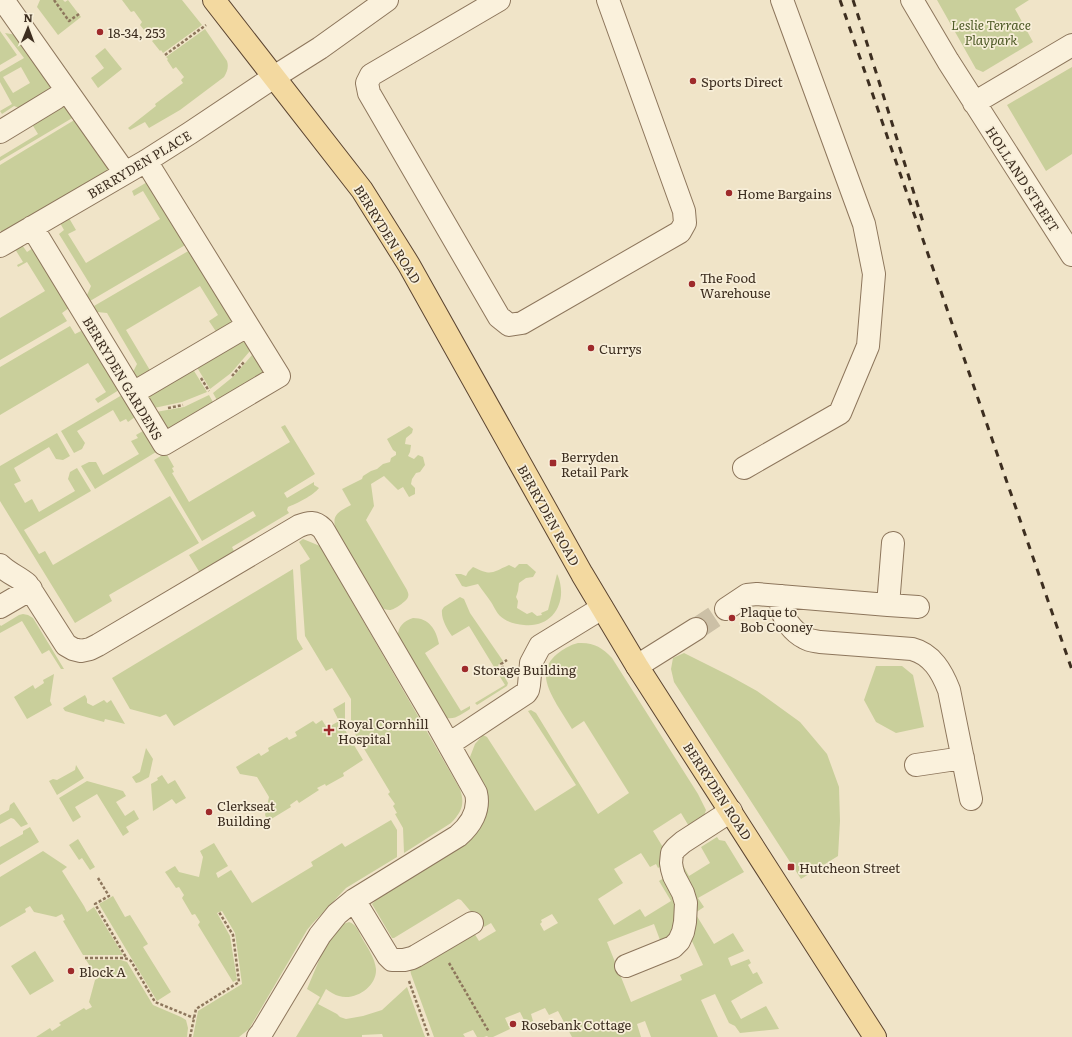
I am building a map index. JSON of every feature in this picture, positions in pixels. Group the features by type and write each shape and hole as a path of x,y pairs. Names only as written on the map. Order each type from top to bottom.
{"main road":[{"name":"BERRYDEN ROAD","path":"214,0 362,190 390,232 582,574 637,666 876,1037"}],"street":[{"path":"3,0 125,173"},
{"name":"BERRYDEN PLACE","path":"0,246 146,161 320,48 387,0"},
{"path":"499,0 371,75 367,83 369,93 499,317 509,325 522,323 680,232 685,223 684,211 608,0"},
{"path":"744,468 840,413 868,346 874,274 864,224 782,0"},
{"name":"HOLLAND STREET","path":"912,0 974,103 1072,255"},
{"path":"974,103 1072,45"},
{"path":"0,132 56,98 66,90"},
{"name":"BERRYDEN GARDENS","path":"32,227 164,444 279,376 146,161"},
{"path":"132,393 247,326"},
{"path":"0,565 27,584 63,642 77,651 87,651 299,526 309,522 316,523 323,529 449,744 476,793 477,801 473,819 467,828 458,836 354,900 337,914 320,934 258,1037"},
{"path":"888,604 893,543"},
{"path":"0,607 31,589"},
{"path":"726,609 747,595 757,594 918,607"},
{"path":"782,596 780,604 784,616 795,631 804,638 820,642 912,649 931,659 945,680 949,690 971,799"},
{"path":"449,744 526,693 529,685 531,663 540,646 602,608"},
{"path":"637,666 696,629"},
{"path":"916,765 963,758"},
{"path":"626,966 673,947 679,941 685,922 686,903 672,869 672,853 683,842 731,811"},
{"path":"354,900 392,960 404,960 416,956 472,923"}],"path":[{"path":"54,0 69,21 79,14"},
{"path":"165,55 206,25"},
{"path":"228,379 258,344"},
{"path":"190,359 210,392"},
{"path":"206,395 213,390"},
{"path":"144,412 189,402"},
{"path":"508,675 501,664 509,659"},
{"path":"98,878 109,896 95,904 155,1002 194,1018"},
{"path":"190,1037 196,1008 239,982 233,935 219,912"},
{"path":"437,944 489,1032"},
{"path":"85,958 128,959"},
{"path":"404,960 408,978 429,1037"}],"green space":[{"path":"40,0 63,0 65,2 68,0 81,17 58,35 37,7"},
{"path":"122,0 182,0 202,25 163,53 152,41 155,39 148,30 145,31 140,25 142,22 134,11 131,12"},
{"name":"Leslie Terrace Playpark","path":"937,0 1029,0 1015,9 1033,42 983,72 976,69"},
{"path":"205,29 227,61 228,65 224,77 180,110 149,128 145,122 130,130 128,128 156,106 155,104 183,83 181,80 184,77 176,67 173,69 166,57"},
{"path":"0,31 17,55 0,65"},
{"path":"5,33 17,35 53,85 53,91 22,109 14,106 2,114 0,111 12,104 0,82 0,72 24,58","holes":["21,67 30,83 13,93 3,77"]},
{"path":"105,48 122,69 98,88 91,78 104,68 95,56"},
{"path":"1072,67 1072,154 1046,171 1007,105"},
{"path":"61,103 66,105 74,117 0,161 0,157 38,134 30,121"},
{"path":"76,119 110,168 109,171 2,233 0,230 0,165"},
{"path":"149,181 187,244 90,301 87,295 91,286 59,234 64,230 60,223 69,218 76,230 68,234 86,263 160,219 143,191 134,196 132,191"},
{"path":"22,245 27,252 33,248 69,308 62,313 67,321 0,360 0,318 45,291 27,262 18,267 17,265 23,262 15,249"},
{"path":"190,250 234,323 217,333 209,321 218,315 200,286 126,330 151,372 138,380 133,372 137,364 107,313 97,312 94,306"},
{"path":"70,326 75,334 83,330 119,390 98,403 95,399 106,392 88,363 0,415 0,367"},
{"path":"242,338 250,351 231,373 210,389 195,364"},
{"path":"252,355 263,372 262,376 218,402 213,393 234,376"},
{"path":"191,366 207,392 182,402 154,408 147,396"},
{"path":"122,395 135,417 128,422 126,419 120,422 113,410 77,431 85,443 82,449 74,453 61,431"},
{"path":"209,395 214,404 167,430 156,412 184,407"},
{"path":"285,425 315,474 284,493 287,498 314,482 314,485 319,488 317,491 300,502 288,507 287,510 289,513 232,547 235,553 200,573 189,555 256,516 253,511 202,541 154,460 166,453 174,467 172,468 174,472 172,473 189,502 290,442 281,427"},
{"path":"409,426 413,429 412,433 406,438 405,444 411,445 408,456 414,459 418,455 423,457 425,465 412,479 411,484 415,488 415,494 409,497 403,487 398,490 384,476 371,484 374,506 366,520 408,594 407,599 403,603 394,609 387,610 381,607 335,527 334,522 338,513 351,505 342,489 362,479 363,476 377,469 383,464 390,462 391,458 396,455 396,452 393,450 387,439"},
{"path":"143,431 156,452 95,489 81,466 89,462 96,462 103,475 139,454 131,441 138,438 136,435"},
{"path":"57,433 70,456 63,460 56,459 49,447 14,468 21,481 14,484 25,503 32,499 39,512 75,491 68,479 70,472 77,468 91,491 24,530 39,554 45,551 53,565 170,496 199,543 109,595 112,601 75,623 0,501 0,466"},
{"path":"303,539 320,546 462,794 462,808 455,819 404,853 403,828 395,814 397,813 393,806 395,804 388,794 390,792 351,727 351,699 332,668 326,671 305,636 300,565 310,559 299,542"},
{"path":"519,564 527,564 536,572 533,577 526,578 519,583 516,597 518,601 517,608 527,614 532,612 537,616 542,615 541,613 548,610 557,574 561,586 561,595 556,611 550,618 534,625 524,625 506,620 498,613 478,584 466,587 462,586 455,574 466,576 473,567 484,572 495,572 509,565 515,568"},
{"path":"293,569 297,639 303,649 174,726 166,714 160,717 130,709 112,678"},
{"path":"460,597 464,599 470,613 503,661 498,665 508,683 507,686 477,705 475,703 505,685 469,626 452,636 446,627 442,617 442,610 444,607"},
{"path":"23,614 33,618 64,669 61,669 49,650 42,654 22,621 0,633 0,625 1,626"},
{"path":"413,618 427,622 434,629 439,644 425,653 461,711 470,706 470,709 456,717 447,718 398,638 401,625"},
{"path":"578,643 593,644 605,651 612,658 698,794 706,810 704,816 690,828 681,813 653,831 664,849 663,865 658,868 656,864 650,867 641,853 614,869 623,883 598,899 614,925 640,909 645,917 671,901 659,881 664,878 662,874 666,871 681,902 671,936 660,940 654,924 607,942 631,1002 682,980 680,975 703,965 691,939 680,860 689,876 710,863 701,847 717,837 719,840 725,841 744,872 698,898 704,907 695,913 714,944 733,933 744,951 728,958 731,966 749,959 751,963 748,965 753,974 757,972 763,983 731,1001 741,1019 766,1006 779,1029 740,1033 735,1026 729,1023 715,994 701,1000 718,1037 651,1037 645,1021 637,1024 641,1037 572,1037 558,1011 549,1015 545,1008 531,1014 533,1021 526,1024 520,1012 505,1018 510,1029 493,1037 477,1037 473,1030 463,1034 465,1037 434,1037 410,969 421,966 474,933 479,941 496,931 491,923 484,927 461,900 458,899 392,938 372,904 376,900 468,843 482,824 470,757 475,744 483,735 487,737 535,811 576,785 528,711 531,710 536,713 598,814 629,793 584,721 572,729 550,692 546,679 546,672 551,660 562,650","holes":["552,914 558,923 544,931 540,924 542,922 541,920"]},
{"path":"684,653 757,691 800,722 827,754 839,787 840,821 838,856 801,879 674,682 671,669 673,658"},
{"path":"876,666 902,666 913,675 924,727 896,733 876,722 864,700"},
{"path":"54,674 50,701 52,705 27,719 14,697 33,685 35,689 44,683 43,680"},
{"path":"85,695 87,703 93,706 104,700 107,703 111,700 125,724 105,719 104,722 65,711 63,708"},
{"path":"345,702 345,730 363,760 343,773 344,776 326,786 325,784 317,788 319,790 299,803 297,800 290,805 291,807 268,821 265,815 269,797 257,777 240,774 236,767 259,753 261,756 269,751 268,748 287,737 289,740 297,736 295,732 313,721 316,724 322,720 327,728 339,721 333,709"},
{"path":"146,748 153,759 149,777 136,783 132,777 140,772"},
{"path":"76,765 84,778 57,795 49,781 53,779 57,780 75,770"},
{"path":"162,775 168,784 175,780 186,798 176,804 172,799 153,811 151,784 158,780 157,778"},
{"path":"87,781 123,791 126,796 116,802 125,816 134,810 139,819 126,827 129,832 123,836 97,794 75,807 81,817 73,822 59,798"},
{"path":"14,802 28,824 21,827 14,819 11,818 0,824 0,815 9,810 10,805"},
{"path":"391,820 397,830 397,857 346,888 312,924 307,930 249,1029 239,1037 193,1037 198,1011 242,984 235,933 222,911 217,913 230,936 237,980 233,982 198,925 200,922 195,914 192,915 182,898 184,895 179,887 176,888 165,872 175,866 179,872 199,877 203,857 200,851 214,843 228,866 216,873 218,878 231,870 252,903 313,866 311,862 342,843 345,847"},
{"path":"30,827 39,842 0,865 0,847 23,834 23,831"},
{"path":"78,839 95,867 90,870 82,858 79,860 69,845"},
{"path":"43,851 67,867 62,871 87,912 94,907 123,955 83,955 63,921 65,920 62,914 56,917 34,912 30,906 25,909 26,912 0,927 0,877"},
{"path":"113,896 125,917 130,915 148,944 143,947 171,992 157,1001 99,904"},
{"path":"349,922 354,924 357,928 374,961 376,969 373,981 364,991 352,996 339,996 326,989 318,1004 346,1019 363,1016 382,1010 407,987 425,1037 383,1037 382,1034 362,1035 362,1037 296,1037 320,997 307,989 328,939 343,924"},
{"path":"35,951 54,981 30,995 11,966"},
{"path":"86,960 121,960 127,962 153,1005 186,1020 188,1028 187,1037 36,1037 50,1028 52,1031 61,1025 59,1023 84,1008 86,1010 92,1007 89,1002 95,980 100,977 96,970 94,972"}],"tunnel":[{"path":"696,629 726,609"}],"railway":[{"path":"840,0 1072,670"},
{"path":"853,0 923,222"}],"place":[{"name":"18-34, 253","path":"100,32"},
{"name":"Sports Direct","path":"693,81"},
{"name":"Home Bargains","path":"729,193"},
{"name":"The Food Warehouse","path":"692,284"},
{"name":"Currys","path":"591,348"},
{"name":"Berryden Retail Park","path":"553,463"},
{"name":"Plaque to Bob Cooney","path":"732,618"},
{"name":"Storage Building","path":"465,669"},
{"name":"Royal Cornhill Hospital","path":"329,730"},
{"name":"Clerkseat Building","path":"209,812"},
{"name":"Hutcheon Street","path":"791,867"},
{"name":"Block A","path":"71,971"},
{"name":"Rosebank Cottage","path":"513,1024"}]}
